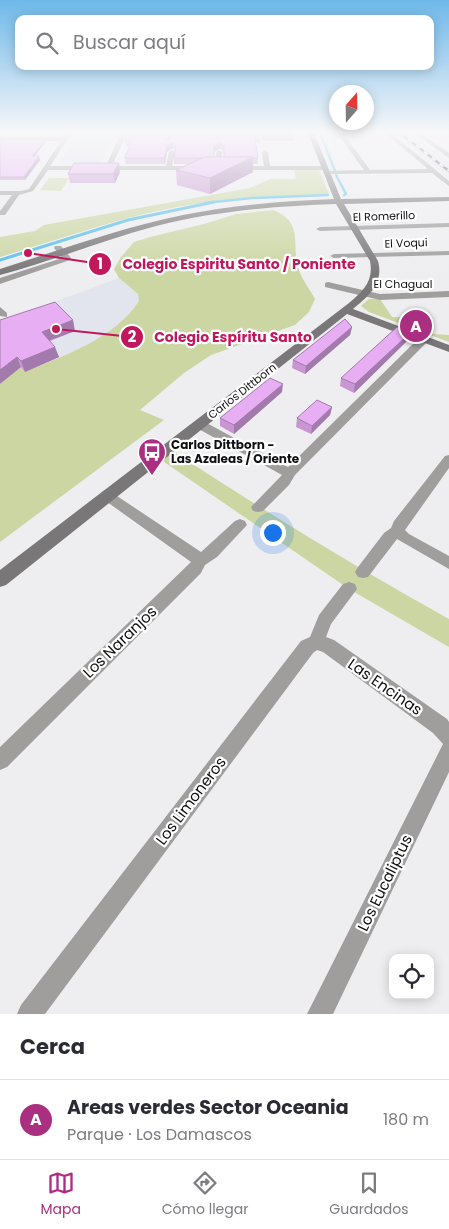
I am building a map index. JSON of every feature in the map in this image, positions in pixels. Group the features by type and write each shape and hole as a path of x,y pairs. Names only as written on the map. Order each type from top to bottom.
{"street":[{"path":"0,193 28,192 38,180"},
{"name":"Carlos Dittborn","path":"0,580 346,310 372,285 376,275 376,265 339,201 330,180"},
{"path":"2,213 17,193"},
{"path":"0,266 92,241 178,213 239,206 449,197"},
{"name":"El Romerillo","path":"320,229 449,225"},
{"path":"0,272 61,250"},
{"path":"0,281 64,260 67,256 61,250"},
{"name":"El Voqui","path":"334,256 449,253"},
{"name":"El Chagual","path":"328,285 385,297 449,294"},
{"path":"346,310 449,349"},
{"path":"258,507 284,482 290,472 424,339"},
{"path":"199,424 281,470 290,472"},
{"path":"363,572 389,537 398,531 399,525 449,459"},
{"path":"108,495 195,556 199,562"},
{"name":"Los Naranjos","path":"0,760 196,568 199,562 212,553 240,525"},
{"path":"398,531 404,538 449,563"},
{"name":"Los Limoneros","path":"30,1014 307,647 316,642 325,620 349,589"},
{"name":"Las Encinas","path":"316,642 328,646 440,726 449,737"},
{"name":"Los Eucaliptus","path":"320,1014 449,751"}],"shaded area":[{"path":"119,278 138,294 139,301 122,321 94,342 79,349 25,372 20,367 0,384 0,322"}],"green space":[{"path":"47,180 68,180 61,191 40,190"},
{"path":"267,180 323,180 329,194 234,199 177,207 110,223 0,257 0,237 35,231 44,225 250,188"},
{"path":"274,210 283,215 293,226 298,269 315,299 309,312 295,325 211,355 184,373 140,410 164,420 0,542 0,384 20,366 25,372 88,344 116,326 128,315 139,301 138,294 119,278 114,269 121,257 134,242 236,214"},
{"path":"369,299 380,299 392,317 422,318 432,334 449,335 449,342 369,312 361,306"},
{"path":"168,448 307,536 449,619 449,647 349,589 157,457"}],"building":[{"path":"55,302 73,320 42,332 55,347 21,361 17,357 0,370 0,320"},
{"path":"345,319 352,327 306,366 293,360"},
{"path":"397,327 411,332 355,384 341,378"},
{"path":"270,378 283,384 234,425 220,418"},
{"path":"317,400 332,407 312,426 297,418"}],"waterway":[{"path":"339,180 346,194 344,195"},
{"path":"214,202 252,198 328,195"},
{"path":"0,260 128,220 214,202"},
{"path":"205,203 214,202"}],"place":[{"name":"Colegio Espiritu Santo / Poniente","path":"28,253"},
{"name":"Areas verdes Sector Oceania","path":"416,326"},
{"name":"Colegio Espíritu Santo","path":"56,329"},
{"name":"Carlos Dittborn - Las Azaleas / Oriente","path":"152,476"}]}
